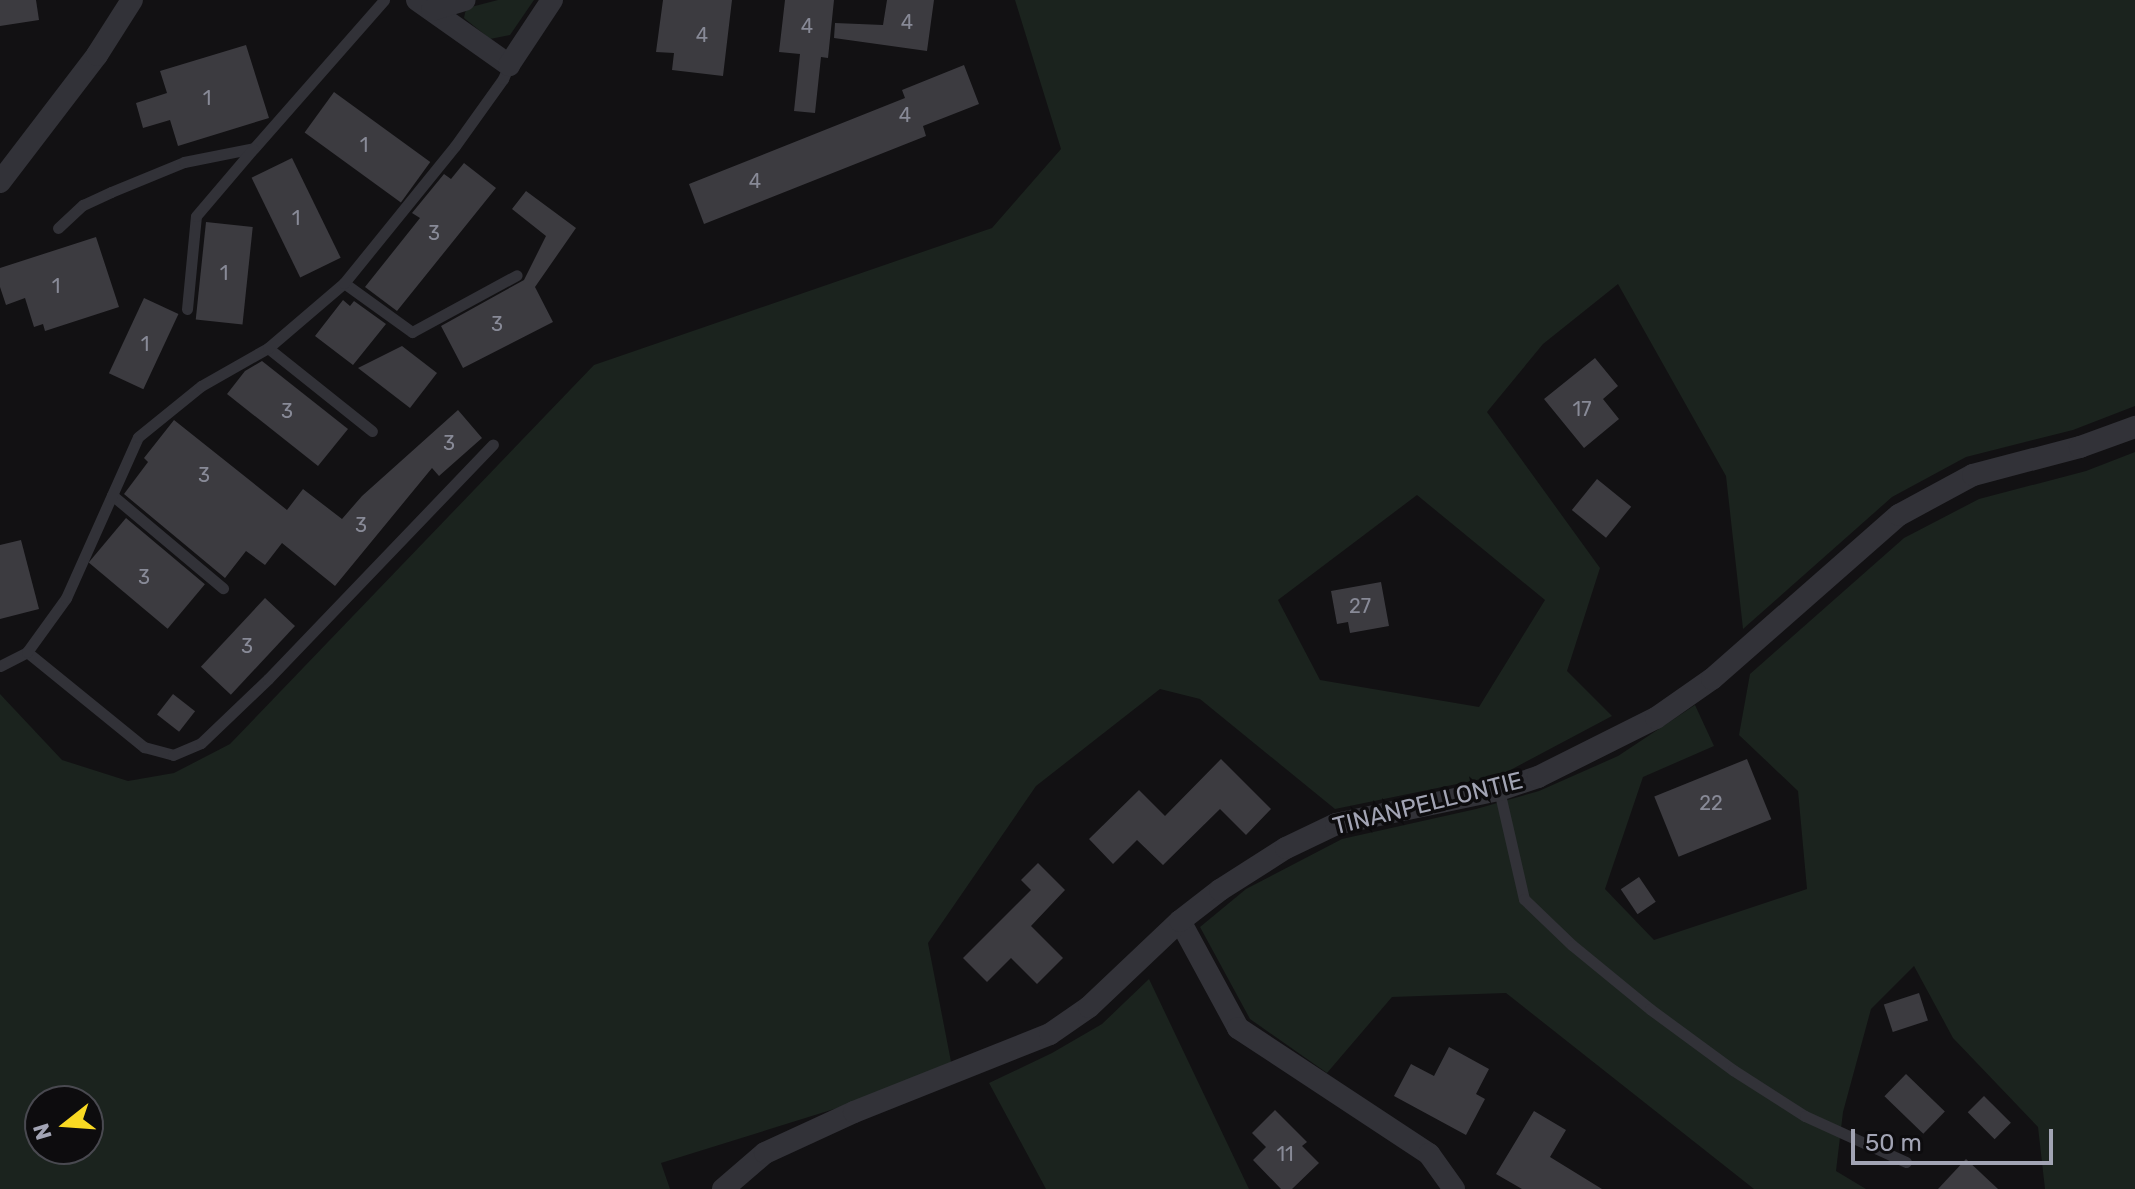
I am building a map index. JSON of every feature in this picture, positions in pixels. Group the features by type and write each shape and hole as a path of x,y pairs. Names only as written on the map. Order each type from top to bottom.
{"street":[{"path":"0,182 97,55 132,0"},
{"path":"425,5 464,0"},
{"path":"425,5 509,65 552,0"},
{"name":"TINANPELLONTIE","path":"723,1189 765,1153 854,1112 1050,1034 1089,1007 1180,921 1220,890 1286,848 1336,824 1499,790 1549,772 1656,718 1712,679 1899,515 1973,475 2080,447 2135,427"},
{"path":"1180,921 1238,1028 1429,1154 1454,1189"}],"lane":[{"path":"187,309 196,216 384,0"},
{"path":"0,666 27,652 66,598 138,437 201,386 268,348 344,283 463,135 509,65"},
{"path":"58,228 83,205 184,162 254,148"},
{"path":"344,283 412,332 517,275"},
{"path":"268,348 372,431"},
{"path":"27,652 144,747 173,755 201,743 268,679 493,444"},
{"path":"112,495 223,588"},
{"path":"1499,790 1524,899 1572,945 1650,1009 1733,1070 1805,1116 1906,1162"}],"shaded area":[{"path":"498,0 534,0 510,35 490,39 464,18 465,13 467,8"},
{"path":"1015,0 2135,0 2135,406 2073,430 1966,457 1892,497 1743,629 1726,476 1618,284 1543,344 1487,412 1600,568 1567,671 1612,716 1501,775 1335,809 1200,699 1160,689 1036,786 928,943 953,1072 661,1163 670,1189 0,1189 0,694 62,760 128,781 174,773 230,744 594,365 992,228 1061,149","holes":["1417,495 1545,600 1479,707 1320,680 1278,600"]},
{"path":"2135,452 2135,1189 2045,1189 2038,1127 1953,1038 1914,966 1871,1009 1843,1112 1836,1171 1866,1189 1754,1189 1506,993 1392,997 1327,1073 1250,1019 1200,927 1246,889 1342,839 1476,809 1539,791 1618,756 1695,705 1714,746 1643,777 1605,889 1654,940 1807,889 1798,791 1739,735 1750,674 1904,538 1979,499 2086,471"},
{"path":"1149,979 1249,1189 1046,1189 989,1083 1052,1053 1102,1024"}],"building":[{"path":"0,0 36,0 39,20 0,26"},
{"path":"663,0 732,0 723,76 672,70 674,53 656,52"},
{"path":"785,0 834,0 828,58 821,57 815,113 794,111 800,54 779,52"},
{"path":"887,0 934,0 927,51 834,38 835,23 883,25"},
{"path":"246,45 269,118 178,146 170,120 143,128 136,103 167,93 160,71"},
{"path":"964,65 979,104 923,126 926,136 704,224 689,184 905,98 902,90"},
{"path":"334,92 430,162 401,202 305,132"},
{"path":"292,158 341,258 300,277 252,178"},
{"path":"464,163 496,188 397,311 365,287 420,218 412,213 444,174 451,179"},
{"path":"526,191 576,228 535,287 553,322 463,368 441,326 524,280 546,236 512,209"},
{"path":"206,222 253,227 242,324 196,319"},
{"path":"96,237 119,307 45,331 43,324 34,327 25,298 6,305 0,287 0,268"},
{"path":"144,298 178,314 143,389 109,373"},
{"path":"343,300 350,306 354,301 386,324 353,365 315,336"},
{"path":"402,346 437,373 410,408 358,368"},
{"path":"1595,358 1618,386 1603,399 1619,419 1584,448 1544,399"},
{"path":"262,361 348,429 318,466 227,394 245,371"},
{"path":"458,410 482,438 439,476 432,468 335,586 282,543 265,565 246,551 225,578 124,494 148,462 144,458 174,420 287,510 303,489 342,519 362,496"},
{"path":"1597,479 1631,507 1606,538 1572,510"},
{"path":"126,518 205,584 168,629 89,562"},
{"path":"21,540 39,609 0,619 0,545"},
{"path":"1381,582 1389,626 1350,633 1348,622 1337,624 1331,591"},
{"path":"265,598 295,626 231,695 201,667"},
{"path":"173,694 195,711 179,732 157,714"},
{"path":"1221,759 1271,809 1246,835 1220,809 1163,865 1137,840 1113,864 1089,839 1139,790 1165,816"},
{"path":"1747,759 1771,819 1679,857 1654,796"},
{"path":"1038,863 1065,890 1031,926 1063,958 1037,984 1011,958 987,982 963,958 1031,890 1021,880"},
{"path":"1639,877 1656,902 1638,914 1621,889"},
{"path":"1919,993 1928,1021 1893,1032 1884,1004"},
{"path":"1449,1047 1489,1069 1476,1094 1485,1099 1466,1135 1394,1096 1411,1064 1434,1076"},
{"path":"1906,1074 1945,1112 1923,1134 1884,1096"},
{"path":"1984,1096 2011,1123 1995,1139 1968,1112"},
{"path":"1275,1110 1307,1142 1302,1146 1319,1163 1292,1189 1281,1189 1253,1160 1266,1147 1252,1133"},
{"path":"1534,1111 1566,1130 1550,1157 1602,1189 1522,1189 1496,1174"},
{"path":"1966,1159 1998,1189 1938,1189"}]}
